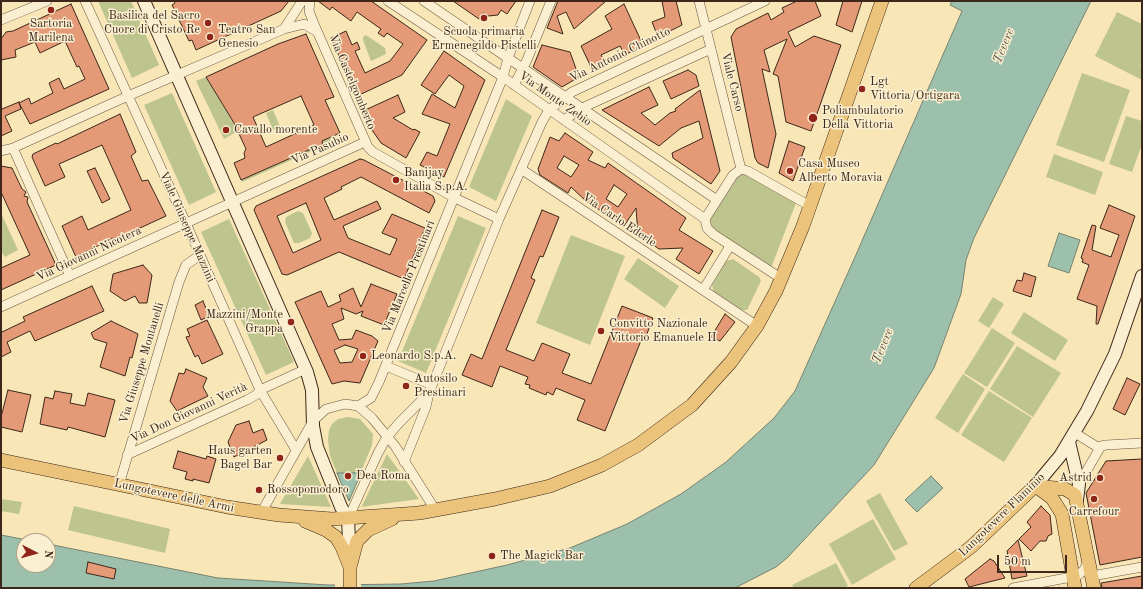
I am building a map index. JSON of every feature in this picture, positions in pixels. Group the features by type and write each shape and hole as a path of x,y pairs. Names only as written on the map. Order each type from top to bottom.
{"main road":[{"path":"144,1 306,369 312,390 313,421 319,455 341,507 348,519 350,588"},
{"path":"350,567 355,544 361,535 372,528 402,515 436,511 555,485 602,465 638,445 685,411 699,398 731,362 757,326 782,279 810,206 882,1"},
{"name":"Lungotevere Flaminio","path":"916,588 971,547 1035,486 1050,469 1072,438 1115,354 1142,276"},
{"path":"1072,438 1079,484 1077,500"},
{"name":"Lungotevere delle Armi","path":"1,460 261,513 296,517 348,519 402,515"},
{"path":"1035,486 1068,490 1075,495 1093,582"},
{"path":"1035,486 1052,498 1062,514 1074,583"},
{"path":"296,517 323,528 334,535 340,543 350,567"}],"street":[{"path":"1,20 47,1"},
{"name":"Viale Giuseppe Mazzini","path":"85,1 260,390 296,450"},
{"path":"284,29 302,1"},
{"name":"Via Castelgomberto","path":"310,1 310,14 316,31 365,142"},
{"name":"Via Monte Zebio","path":"388,1 503,77 705,219"},
{"name":"Via Monte Zebio","path":"424,1 563,97 582,108 717,200"},
{"name":"Via Marcello Prestinari","path":"358,406 371,398 386,366 503,77 508,58 530,1"},
{"path":"514,85 523,68 551,1"},
{"name":"Viale Carso","path":"699,1 741,169"},
{"name":"Via Antonio Chinotto","path":"549,110 563,97 705,27 765,1"},
{"name":"Via Castelgomberto","path":"1,151 13,148 128,96 284,29 304,24 316,31"},
{"path":"564,120 582,108 711,49"},
{"path":"404,462 426,407 430,389 499,219 542,122 549,110"},
{"name":"Via Pasubio","path":"186,223 365,142 372,152 455,198"},
{"path":"13,148 70,276"},
{"name":"Via Carlo Ederle","path":"521,169 757,326"},
{"path":"782,279 730,246 709,230 705,219 733,175 741,169 748,171 810,206"},
{"path":"455,198 499,219"},
{"name":"Via Giovanni Nicotera","path":"1,307 186,223"},
{"path":"703,290 730,246"},
{"name":"Via Giuseppe Montanelli","path":"119,485 182,275 188,263 200,255"},
{"path":"386,366 430,389"},
{"name":"Via Don Giovanni Verità","path":"127,455 247,400 256,395 260,390 306,369"},
{"path":"348,519 378,453 387,437 430,389"},
{"path":"261,513 313,421 324,410 331,406 345,404 358,406 372,418 387,437 436,511"},
{"path":"1072,438 1099,448"},
{"path":"1079,484 1099,448 1106,445 1142,443"},
{"path":"1013,588 1074,583 1082,573 1089,560"},
{"path":"1093,582 1142,567"}],"green space":[{"path":"98,1 131,1 159,65 132,78"},
{"path":"1117,12 1142,24 1142,62 1139,69 1142,64 1142,80 1095,56"},
{"path":"366,35 385,48 386,54 371,61 363,40 363,37"},
{"path":"1082,73 1130,90 1104,162 1056,145"},
{"path":"206,77 238,131 224,139 196,81"},
{"path":"172,93 216,192 189,205 144,105"},
{"path":"506,99 532,116 496,201 469,187"},
{"path":"273,110 280,127 273,130 266,113"},
{"path":"1126,116 1142,121 1142,144 1132,172 1109,164"},
{"path":"330,138 332,142 321,147 321,141"},
{"path":"319,146 321,147 242,182 241,180"},
{"path":"1054,154 1103,172 1095,195 1046,177"},
{"path":"744,172 796,203 771,268 711,228 708,219 738,173"},
{"path":"298,211 303,213 312,233 310,238 299,243 294,243 285,222 286,217"},
{"path":"1,213 18,250 5,257 1,251"},
{"path":"458,216 486,228 426,373 398,361"},
{"path":"229,219 294,362 266,375 201,232"},
{"path":"571,235 625,256 590,345 536,323"},
{"path":"638,258 679,286 665,308 624,279"},
{"path":"733,259 759,277 761,281 747,310 742,310 714,292 712,285 726,261"},
{"path":"993,297 1004,304 989,328 978,321"},
{"path":"1024,312 1068,340 1055,361 1011,333"},
{"path":"992,328 1015,343 987,387 964,373"},
{"path":"1017,346 1061,373 1033,417 990,389"},
{"path":"963,374 985,389 958,433 935,418"},
{"path":"989,391 1032,418 1004,462 961,435"},
{"path":"348,417 360,419 373,434 372,445 349,501 330,456 328,440 329,430 332,424 338,419"},
{"path":"387,454 419,499 361,507 362,506"},
{"path":"308,456 331,507 280,504"},
{"path":"880,493 908,544 894,551 866,501"},
{"path":"1,499 22,502 19,514 1,511"},
{"path":"74,506 170,529 165,553 68,530"},
{"path":"873,519 896,559 852,585 829,544"},
{"path":"836,563 848,586 843,588 794,588 792,585"}],"water":[{"name":"Tevere","path":"952,1 1091,1 974,238 966,260 961,294 934,368 874,465 787,558 776,567 735,588 1,588 1,535 16,538 16,573 56,573 56,546 218,578 328,585 401,584 434,581 507,565 570,548 627,524 681,494 726,462 774,418 795,391 962,11 950,5"},
{"path":"1059,233 1080,240 1069,273 1048,266"},
{"path":"337,473 361,473 349,501 341,483"},
{"path":"931,476 943,488 917,512 905,500"}],"pier":[{"path":"361,582 361,588 335,588 335,583"}],"building":[{"name":"Basilica del Sacro Cuore di Cristo Re","path":"174,1 289,1 281,11 196,50 192,40 189,41 172,5 175,3"},
{"path":"318,1 371,1 427,40 402,75 357,96 331,38 346,31 352,45 357,42 360,49 355,51 365,73 390,61 403,44 387,33 384,37 378,33 381,29 357,12 351,21 332,7 330,10"},
{"name":"Scuola primaria Ermenegildo Pistelli","path":"453,1 516,1 507,14 501,10 498,15 488,16 483,13 479,19"},
{"path":"558,1 606,1 574,29 566,12 557,16 563,34 547,28"},
{"path":"662,1 676,1 682,25 658,37 652,22 665,17"},
{"path":"797,1 815,1 821,16 788,32 795,47 814,36 841,45 811,131 786,122 778,76 773,74 787,39 764,50 770,72 762,69 776,134 768,168 758,163 755,158 731,37 736,29 768,13 771,20 784,12 782,8"},
{"path":"843,1 862,1 852,32 836,25"},
{"path":"71,4 109,89 30,124 19,103 29,98 31,104 53,93 49,83 59,78 64,89 85,79 79,66 77,67 65,41 40,53 35,42 15,50 16,57 1,60 1,39 6,32 13,31"},
{"path":"624,4 643,45 625,55 620,46 601,55 606,63 592,69 581,46 612,29 605,16"},
{"path":"306,34 334,97 325,100 340,133 322,141 323,148 318,146 241,180 234,163 245,158 244,153 246,149 234,123 206,77 278,44","holes":["301,96 314,125 266,147 253,117"]},
{"path":"542,45 570,52 579,77 562,87 533,67"},
{"path":"444,51 485,80 444,177 420,165 427,152 437,156 450,124 422,114 432,94 455,108 464,86 449,75 435,94 421,85"},
{"path":"688,70 696,75 699,86 671,99 663,81"},
{"path":"649,87 658,105 641,113 655,125 670,113 676,111 675,109 700,90 720,171 711,184 673,158 672,153 703,138 699,121 681,128 659,146 602,110"},
{"path":"398,95 405,112 393,118 413,130 414,129 420,132 406,158 381,143 372,130 363,111"},
{"path":"19,102 21,109 5,116 12,131 1,136 1,107 2,109"},
{"path":"120,114 136,152 131,156 142,181 148,180 166,216 114,240 113,238 76,257 62,226 82,216 88,230 131,210 102,145 59,164 65,177 45,186 32,157 33,154"},
{"path":"565,133 593,152 588,160 605,168 608,163 686,218 679,230 713,251 699,274 676,259 683,248 659,249 638,234 636,208 624,226 586,201 571,187 568,193 540,175 538,169 550,137 559,141","holes":["564,156 579,165 571,177 557,168","614,185 627,194 618,207 606,199"]},
{"path":"789,141 805,147 793,181 779,173"},
{"path":"360,159 433,196 435,201 429,213 361,177 324,198 334,220 377,201 381,209 343,226 348,238 390,255 397,239 382,233 392,214 425,228 404,279 339,252 287,275 282,274 254,210 256,206","holes":["306,203 321,240 293,253 277,216"]},
{"path":"1,166 12,168 22,189 26,192 24,196 28,197 27,202 56,265 1,290 1,268 30,255 1,192"},
{"path":"95,168 110,199 102,203 87,171"},
{"path":"1109,205 1135,216 1098,324 1096,324 1097,306 1077,299 1089,265 1082,262 1083,259 1081,258 1092,225 1096,226 1092,250 1111,257 1119,235 1100,228"},
{"name":"Convitto Nazionale Vittorio Emanuele II","path":"542,210 559,217 543,257 540,256 531,278 535,280 506,350 534,361 542,343 570,354 562,373 591,384 622,306 653,318 645,339 642,338 605,431 577,420 585,400 556,388 553,395 547,392 546,395 529,388 530,385 525,384 528,377 500,366 492,387 462,375 471,354 482,359"},
{"path":"143,265 152,275 147,303 139,303 135,296 125,301 110,291 113,274"},
{"path":"1024,273 1036,277 1031,297 1013,291 1017,280 1022,281"},
{"path":"371,284 397,294 384,325 361,316 363,311 356,314 341,308 344,319 332,324 339,340 352,339 356,330 372,336 378,341 360,383 344,381 332,384 295,302 321,291 328,307 341,301 339,295 353,288 361,307","holes":["345,345 358,349 352,362 340,363 334,350"]},
{"path":"92,286 104,311 35,341 30,331 7,342 11,352 1,357 1,330 2,332 25,321 23,317"},
{"path":"203,301 209,316 201,320 195,305"},
{"path":"725,314 735,322 720,341 711,337"},
{"path":"207,320 223,354 202,364 198,355 195,357 186,337 190,336 187,329"},
{"path":"111,321 138,334 132,358 130,357 125,376 100,367 107,343 94,339 91,333"},
{"path":"186,369 207,378 203,387 208,396 177,411 170,401 179,373 184,374"},
{"path":"1127,378 1140,384 1125,415 1113,409"},
{"path":"8,390 31,395 22,432 1,427 1,417"},
{"path":"55,391 72,394 70,403 85,406 88,393 115,400 105,437 68,427 67,430 40,424 45,397 53,399"},
{"path":"249,421 253,433 263,429 267,440 234,457 228,442 236,425"},
{"path":"178,451 206,459 207,456 216,459 209,483 193,479 193,481 185,479 187,472 173,468"},
{"path":"1142,459 1142,557 1100,565 1086,493 1106,461"},
{"path":"1041,506 1050,515 1052,534 1048,536 1046,541 1040,541 1031,551 1019,539 1031,527 1027,522"},
{"path":"1018,540 1027,576 1012,579 1007,551"},
{"path":"990,559 994,561 1005,578 969,587 965,579"},
{"path":"88,562 116,569 114,579 86,573"},
{"path":"1142,576 1142,588 1102,588 1101,583"}],"place":[{"name":"Sartoria Marilena","path":"51,10"},
{"name":"Scuola primaria Ermenegildo Pistelli","path":"484,18"},
{"name":"Basilica del Sacro Cuore di Cristo Re","path":"208,23"},
{"name":"Teatro San Genesio","path":"210,37"},
{"name":"Lgt Vittoria/Ortigara","path":"862,89"},
{"name":"Poliambulatorio Della Vittoria","path":"813,118"},
{"name":"Cavallo morente","path":"226,130"},
{"name":"Casa Museo Alberto Moravia","path":"790,171"},
{"name":"Banijay Italia S.p.A.","path":"396,180"},
{"name":"Mazzini/Monte Grappa","path":"291,322"},
{"name":"Convitto Nazionale Vittorio Emanuele II","path":"601,331"},
{"name":"Leonardo S.p.A.","path":"363,356"},
{"name":"Autosilo Prestinari","path":"406,386"},
{"name":"Haus garten Bagel Bar","path":"280,458"},
{"name":"Dea Roma","path":"348,476"},
{"name":"Astrid","path":"1100,478"},
{"name":"Rossopomodoro","path":"259,490"},
{"name":"Carrefour","path":"1094,499"},
{"name":"The Magick Bar","path":"492,556"}]}
